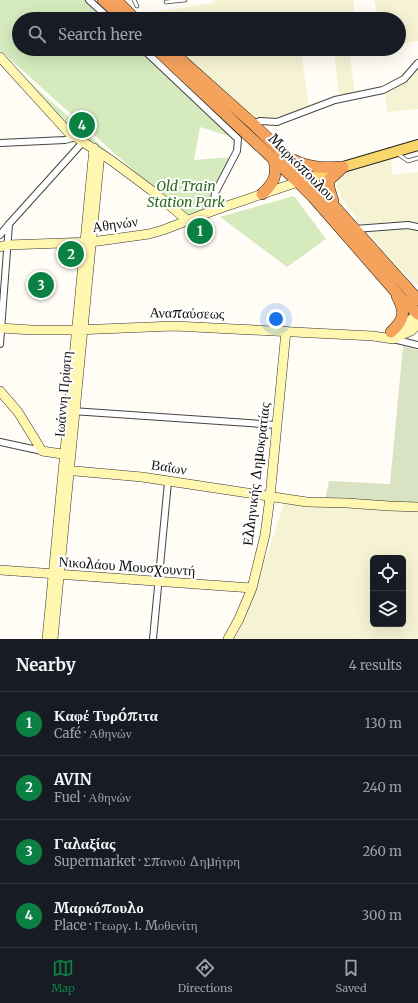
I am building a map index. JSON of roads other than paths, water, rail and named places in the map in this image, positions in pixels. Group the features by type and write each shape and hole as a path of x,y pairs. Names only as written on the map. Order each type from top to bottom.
{"highway":[{"path":"103,0 116,12"},
{"path":"116,0 128,12"},
{"name":"Μαρκόπουλου","path":"164,56 298,182 394,282 418,300"},
{"name":"Μαρκόπουλου","path":"177,56 253,124 309,178 355,229 418,314"},
{"path":"286,156 296,162 311,166 328,168 343,167"},
{"path":"262,194 271,185 275,177 276,172 274,159"},
{"path":"338,210 330,193 328,184 332,175 343,167"},
{"path":"392,335 403,316 394,282"}],"main road":[{"path":"0,57 68,132 97,150 187,220"},
{"path":"298,182 418,145"},
{"name":"Ιωάννη Πρίφτη","path":"47,639 56,575 97,150"},
{"name":"Αθηνών","path":"4,246 88,242 149,234 298,182"},
{"path":"392,335 418,314"},
{"name":"Αναπαύσεως","path":"0,328 80,330 174,326 372,336 392,335 411,331 418,324"},
{"name":"Ιωάννη Πρίφτη","path":"72,411 72,370 80,330"},
{"name":"Ελληνικής Δημοκρατίας","path":"228,639 239,619 252,588 265,536 286,331"},
{"path":"0,391 18,412 42,451 68,455"},
{"name":"Βαΐων","path":"66,470 110,473 307,502 418,507"},
{"name":"Νικολάου Μουσχουντή","path":"0,570 252,588"},
{"name":"Ιωάννη Πρίφτη","path":"53,639 56,575"}],"street":[{"path":"90,0 103,12"},
{"path":"149,56 238,139 237,151 215,192 215,210"},
{"path":"253,124 260,121 276,122 335,100 383,90 404,79 418,63"},
{"path":"0,143 79,140"},
{"path":"0,235 79,140"},
{"path":"0,344 4,246 9,224"},
{"path":"355,229 408,225 418,227"},
{"path":"392,335 418,345"},
{"path":"72,411 277,425"},
{"path":"0,442 42,451"},
{"path":"152,639 168,482"}],"lane":[{"path":"134,0 136,6"},
{"path":"166,2 185,0"},
{"path":"394,152 408,161 418,158"},
{"path":"394,282 418,293"}],"place":[{"name":"Μαρκόπουλο","path":"82,125"},
{"name":"Καφέ Τυρóπιτα","path":"200,231"},
{"name":"AVIN","path":"71,254"},
{"name":"Γαλαξίας","path":"41,285"}],"park label":[{"name":"Old Train Station Park","path":"186,194"}]}
